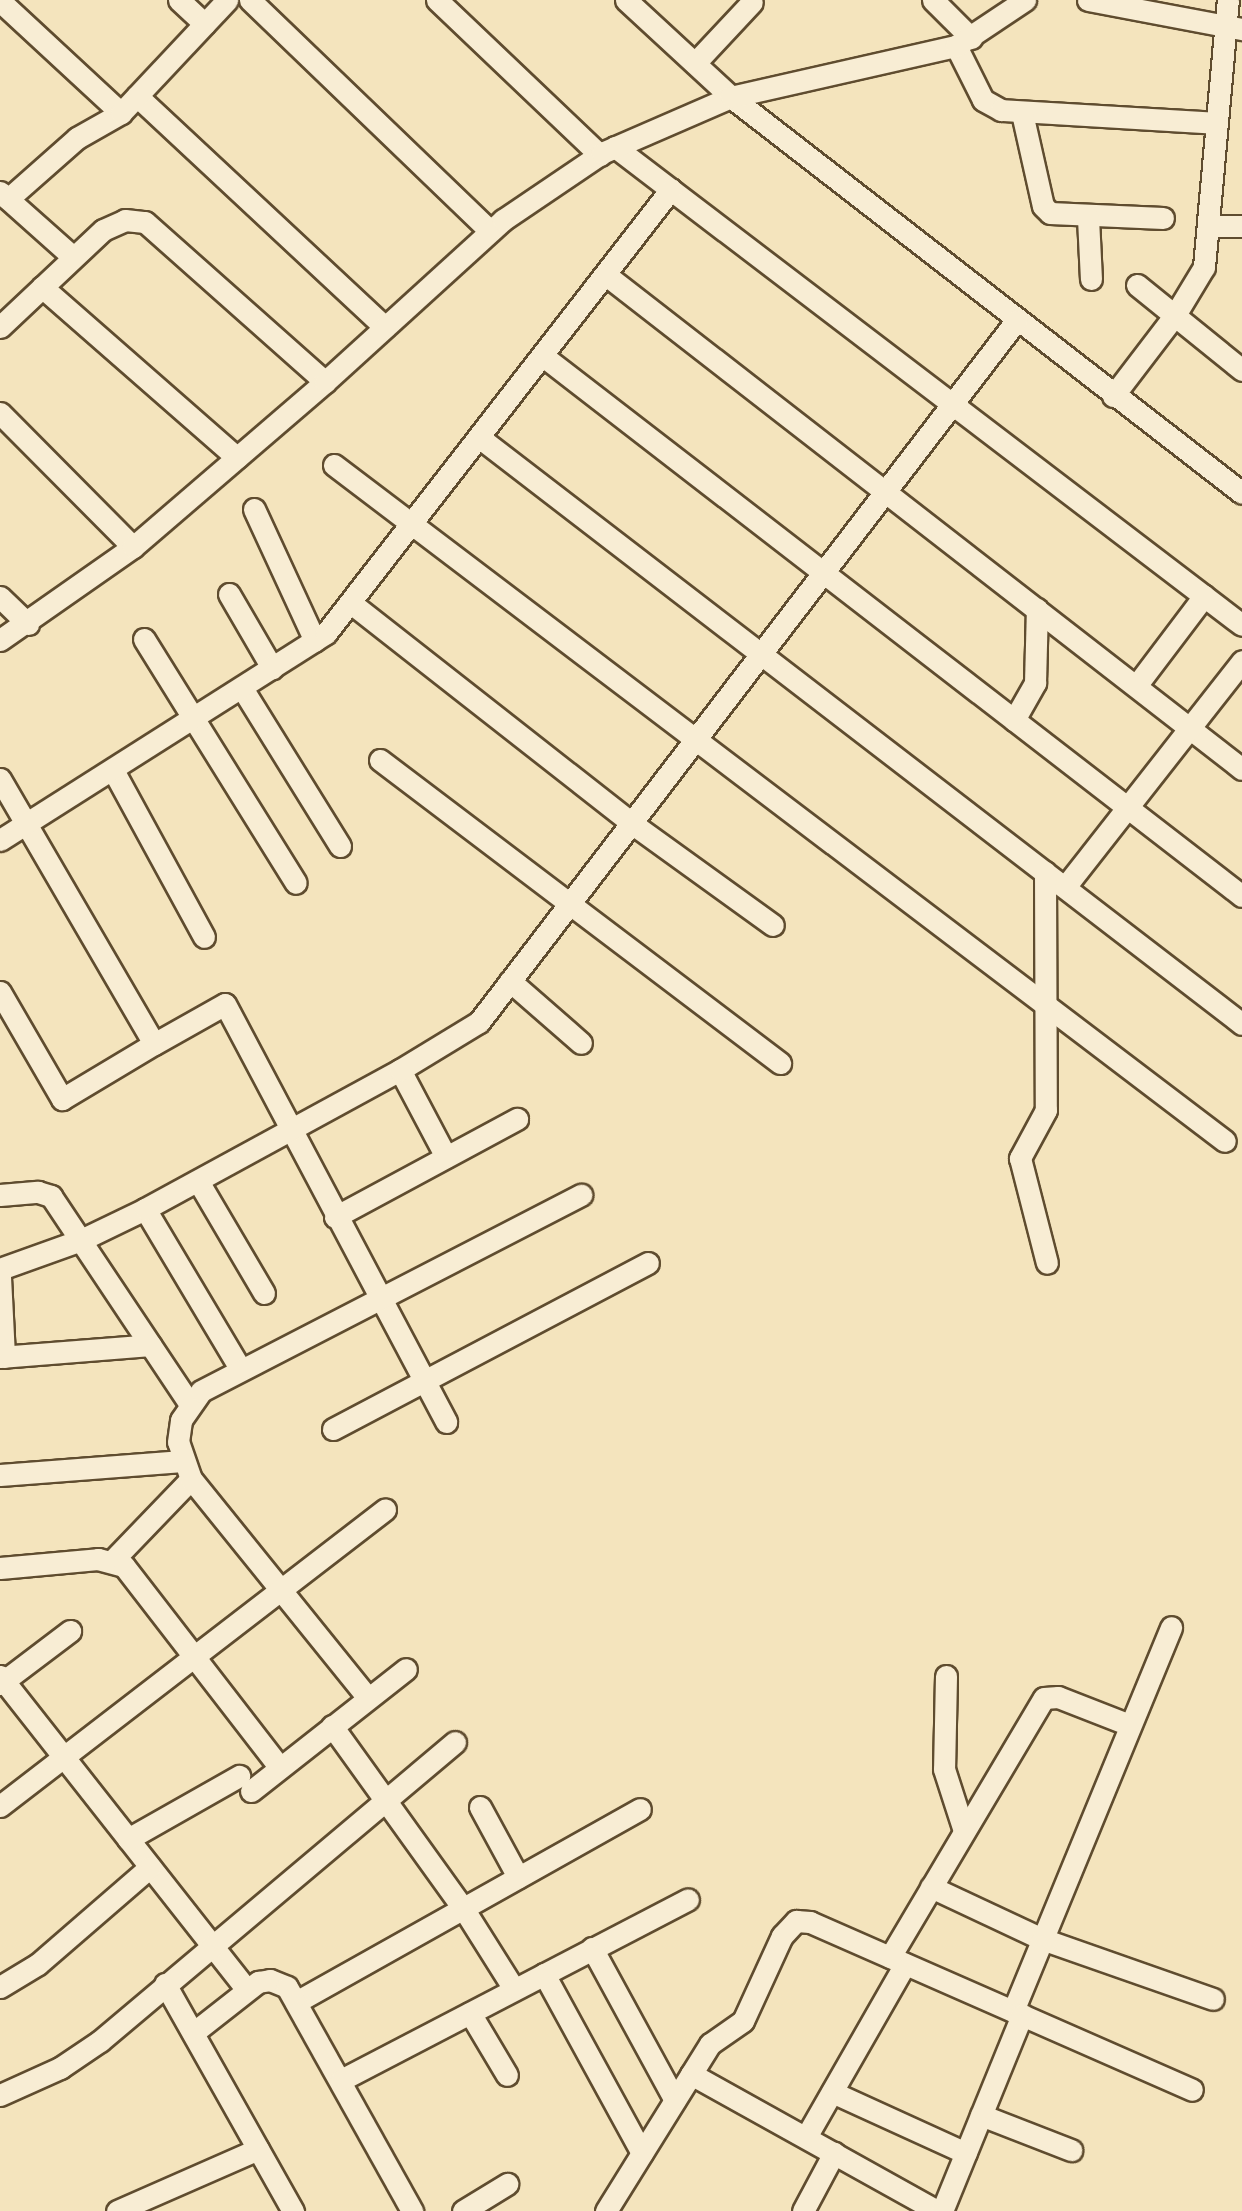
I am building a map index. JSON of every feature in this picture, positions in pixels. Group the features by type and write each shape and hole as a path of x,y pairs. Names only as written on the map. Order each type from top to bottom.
{"street":[{"path":"179,0 205,24"},
{"path":"73,257 4,195 77,138 121,113 228,0"},
{"path":"250,0 491,231"},
{"path":"438,0 608,151 671,190 1242,625"},
{"path":"626,0 731,97 1016,321 1242,493"},
{"path":"933,0 964,42 983,100 1001,110 1217,123"},
{"path":"0,640 28,624 133,547 325,382 491,231 608,151 731,97 964,42 1025,0"},
{"path":"1088,0 1234,28"},
{"path":"1113,396 1174,315 1204,267 1217,123 1234,28 1228,0"},
{"path":"0,1 121,113"},
{"path":"695,63 752,2"},
{"path":"137,96 385,327"},
{"path":"1022,113 1043,206 1063,217 1163,218"},
{"path":"0,839 315,641 351,603 413,525 671,190"},
{"path":"1088,218 1091,279"},
{"path":"0,327 103,230 125,220 145,222 325,382"},
{"path":"1209,226 1242,226"},
{"path":"606,275 1242,769"},
{"path":"1137,285 1242,370"},
{"path":"42,287 237,458"},
{"path":"0,1269 81,1240 145,1209 400,1070 479,1022 759,652 884,490 954,405 1016,321"},
{"path":"543,356 820,573 1242,896"},
{"path":"0,413 133,547"},
{"path":"480,438 1242,1024"},
{"path":"334,465 692,740 873,872 1046,1008 1225,1141"},
{"path":"254,509 315,641"},
{"path":"229,594 272,668"},
{"path":"1136,686 1204,596"},
{"path":"0,597 28,624"},
{"path":"351,603 630,822 773,925"},
{"path":"1014,720 1035,683 1037,609"},
{"path":"144,639 296,883"},
{"path":"1065,887 1242,661"},
{"path":"242,688 340,846"},
{"path":"380,760 780,1063"},
{"path":"113,770 204,937"},
{"path":"0,779 154,1044"},
{"path":"1045,872 1046,1110 1020,1158 1047,1263"},
{"path":"510,981 581,1043"},
{"path":"0,992 62,1099 225,1004 293,1126 335,1217 446,1422"},
{"path":"400,1070 446,1157"},
{"path":"335,1217 517,1119"},
{"path":"198,1181 264,1293"},
{"path":"0,1195 45,1192 81,1240 189,1403"},
{"path":"368,1698 187,1470 178,1442 189,1403 201,1391 581,1195"},
{"path":"145,1209 241,1370"},
{"path":"333,1429 648,1263"},
{"path":"0,1277 2,1357 151,1345"},
{"path":"0,1475 187,1470"},
{"path":"113,1560 187,1470"},
{"path":"0,1806 65,1759 193,1656 385,1510"},
{"path":"0,1568 113,1560 124,1566 280,1768"},
{"path":"691,2074 939,2211 981,2115 1042,1939 1171,1626"},
{"path":"70,1631 1,1681 246,1989"},
{"path":"128,1839 280,1768 405,1669"},
{"path":"946,1676 944,1769 964,1831"},
{"path":"806,2137 832,2092 931,1887 1044,1699 1058,1698 1130,1725"},
{"path":"332,1727 463,1908 514,1990"},
{"path":"0,2095 86,2052 165,1984 388,1803 455,1742"},
{"path":"480,1807 518,1877"},
{"path":"299,2001 640,1810"},
{"path":"0,1987 38,1964 150,1867"},
{"path":"931,1887 1042,1939 1213,1999"},
{"path":"341,2080 688,1899"},
{"path":"606,2211 710,2044 743,2021 782,1936 796,1921 810,1922 1192,2090"},
{"path":"592,1948 675,2100"},
{"path":"544,1974 642,2152"},
{"path":"193,2034 246,1989 258,1982 280,1982 299,2001 412,2211"},
{"path":"165,1984 293,2211"},
{"path":"470,2012 508,2075"},
{"path":"832,2092 966,2152"},
{"path":"981,2115 1071,2150"},
{"path":"117,2211 258,2149"},
{"path":"803,2211 834,2153"},
{"path":"463,2211 507,2184"}]}
